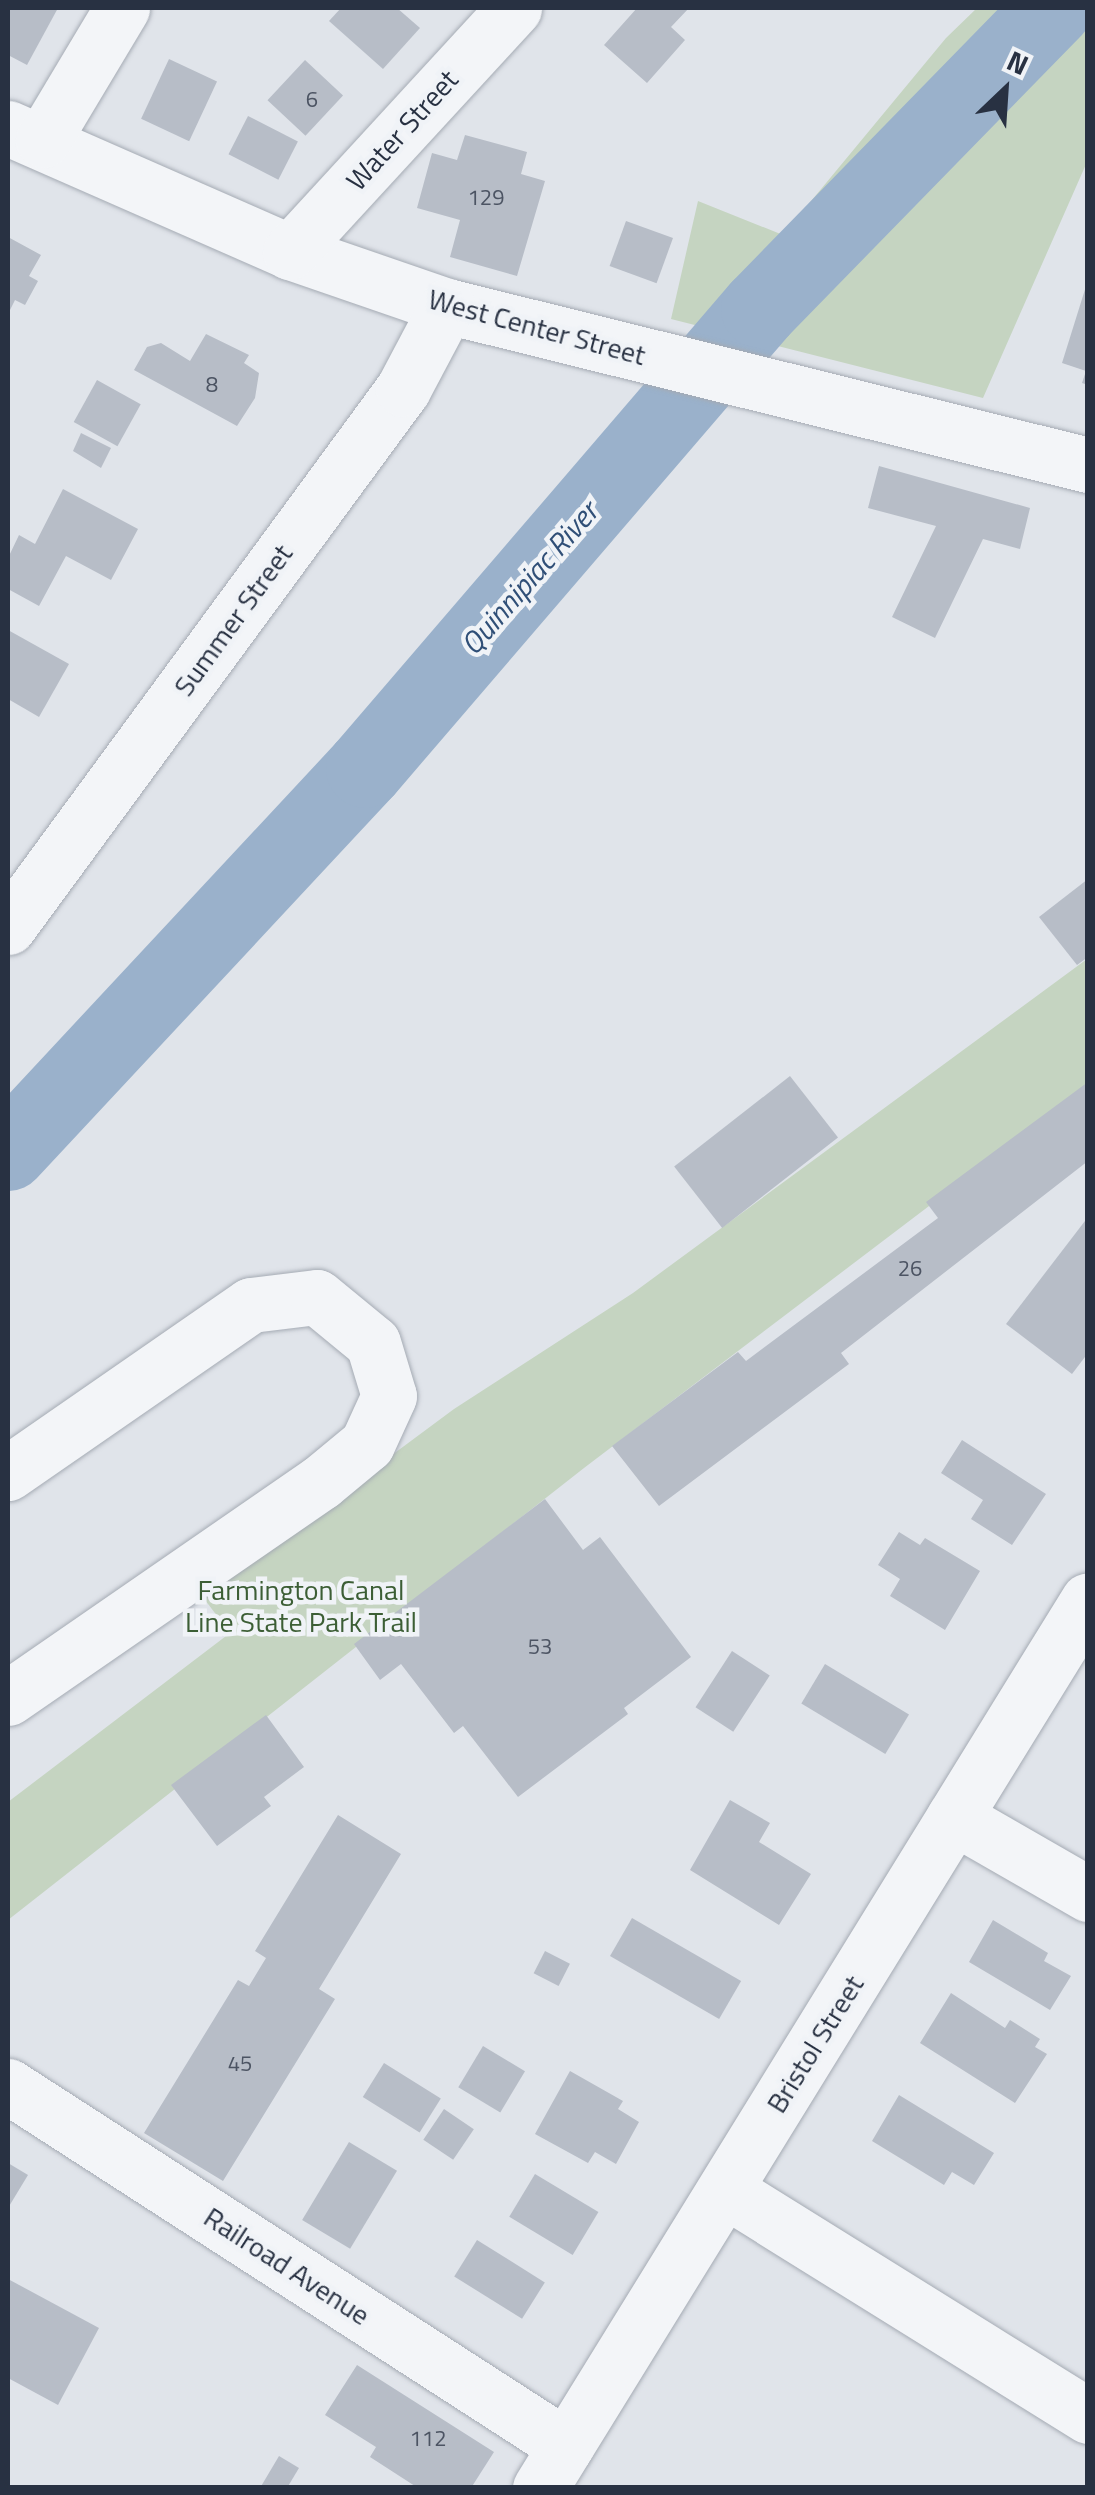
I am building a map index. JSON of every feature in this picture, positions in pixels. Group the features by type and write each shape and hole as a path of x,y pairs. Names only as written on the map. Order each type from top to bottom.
{"street":[{"path":"25,134 122,8"},
{"name":"Water Street","path":"290,252 514,8"},
{"name":"West Center Street","path":"25,134 290,252 447,306 1088,465"},
{"name":"Summer Street","path":"8,927 403,390 447,306"},
{"path":"8,1473 251,1304 317,1297 373,1343 389,1396 367,1444 321,1482 8,1698"},
{"name":"Bristol Street","path":"553,2466 1088,1600"},
{"path":"954,1817 1088,1894"},
{"name":"Railroad Avenue","path":"8,2086 553,2466"},
{"path":"725,2190 1088,2416"}],"green space":[{"path":"977,8 1088,8 1087,162 983,398 671,319 698,201 783,235 946,38"},
{"name":"Farmington Canal Line State Park Trail","path":"1087,959 1087,1086 584,1468 8,1920 8,1802 230,1633 202,1596 454,1409 633,1293"}],"building":[{"path":"8,8 58,8 27,65 8,55"},
{"path":"341,8 397,8 420,28 383,69 329,21"},
{"path":"637,8 689,8 671,27 685,40 647,83 604,45"},
{"path":"169,59 217,81 189,141 141,119"},
{"path":"305,60 343,95 306,136 267,100"},
{"path":"248,116 298,141 278,180 228,154"},
{"path":"465,135 527,152 521,174 545,181 517,276 450,257 460,220 417,208 432,153 457,160"},
{"path":"626,221 673,238 657,283 610,266"},
{"path":"8,237 41,255 29,276 38,281 25,305 15,300 8,314"},
{"path":"1087,283 1088,385 1082,383 1086,371 1062,363"},
{"path":"206,334 249,355 244,363 259,373 255,398 237,426 134,370 147,347 161,343 190,361"},
{"path":"97,380 141,404 117,446 74,422"},
{"path":"81,433 111,448 101,468 73,451"},
{"path":"879,466 1030,508 1020,549 983,539 935,638 892,617 936,526 868,508"},
{"path":"63,489 138,529 111,580 66,556 39,606 8,589 8,558 19,535 35,544"},
{"path":"8,630 69,664 39,717 8,699"},
{"path":"1088,879 1088,957 1077,965 1039,917"},
{"path":"790,1076 838,1137 722,1228 674,1167"},
{"path":"1088,1082 1088,1161 841,1353 849,1364 659,1506 612,1446 738,1352 746,1361 938,1218 926,1202"},
{"path":"1088,1217 1088,1353 1072,1374 1006,1324"},
{"path":"962,1440 1046,1494 1012,1545 971,1519 983,1500 941,1473"},
{"path":"545,1499 583,1550 600,1537 691,1657 624,1708 628,1714 518,1797 463,1726 454,1733 401,1664 380,1680 354,1644"},
{"path":"899,1532 920,1545 925,1538 980,1571 945,1630 890,1596 900,1579 878,1565"},
{"path":"732,1651 770,1676 733,1732 696,1707"},
{"path":"825,1664 909,1714 885,1754 801,1703"},
{"path":"266,1715 304,1767 264,1797 271,1806 217,1846 171,1785"},
{"path":"730,1800 770,1823 759,1842 811,1874 779,1925 690,1870"},
{"path":"338,1815 401,1854 319,1989 335,1999 223,2181 144,2133 238,1980 249,1986 266,1958 255,1951"},
{"path":"632,1918 741,1981 719,2019 610,1956"},
{"path":"993,1920 1048,1953 1044,1961 1071,1976 1050,2010 969,1962"},
{"path":"545,1951 570,1964 559,1986 534,1973"},
{"path":"951,1993 1005,2028 1010,2020 1040,2039 1035,2047 1047,2054 1015,2103 920,2043"},
{"path":"483,2046 525,2071 500,2112 458,2087"},
{"path":"384,2063 441,2099 420,2132 363,2097"},
{"path":"570,2071 623,2101 618,2109 639,2122 616,2164 595,2152 588,2163 535,2134"},
{"path":"899,2095 994,2153 974,2185 952,2172 944,2185 872,2141"},
{"path":"444,2109 474,2129 453,2160 423,2140"},
{"path":"349,2142 397,2171 350,2249 302,2220"},
{"path":"8,2163 28,2175 8,2208"},
{"path":"535,2174 598,2212 573,2255 509,2217"},
{"path":"477,2240 545,2282 522,2319 454,2276"},
{"path":"8,2279 99,2328 58,2405 8,2378"},
{"path":"357,2365 494,2452 471,2488 418,2488 370,2457 376,2447 325,2415"},
{"path":"279,2456 299,2468 287,2488 260,2488"}],"waterway":[{"name":"Quinnipiac River","path":"8,1152 365,769 760,309 1054,8"}]}
